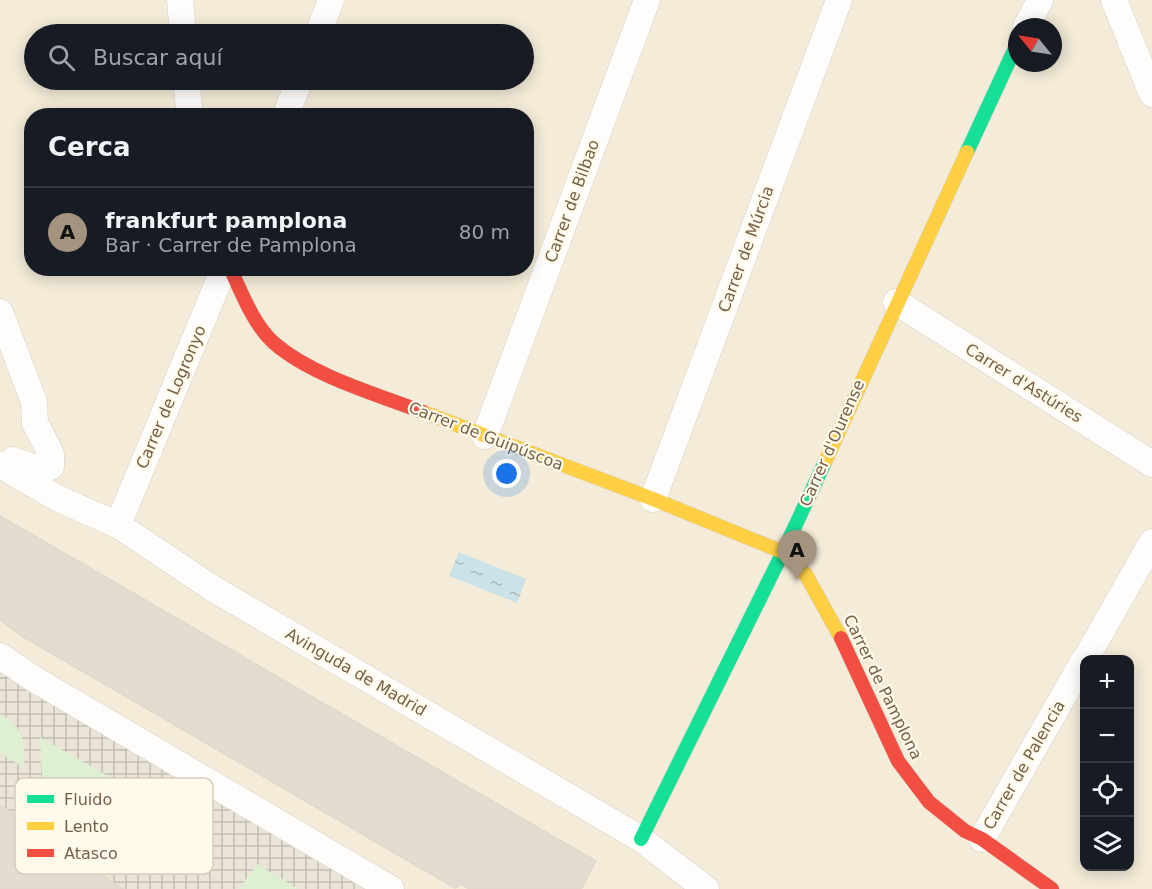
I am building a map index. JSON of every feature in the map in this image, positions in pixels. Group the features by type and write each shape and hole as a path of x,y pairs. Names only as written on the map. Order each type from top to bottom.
{"street":[{"path":"180,0 182,24"},
{"path":"322,24 332,0"},
{"name":"Carrer de Bilbao","path":"485,436 647,0"},
{"name":"Carrer de Múrcia","path":"653,499 839,0"},
{"path":"1031,18 1040,0"},
{"path":"1114,0 1152,94"},
{"name":"Carrer d'Ourense","path":"642,839 783,552 1008,63"},
{"path":"187,90 189,108"},
{"path":"288,108 296,90"},
{"name":"Carrer de Logronyo","path":"118,525 221,276"},
{"name":"Carrer de Guipúscoa","path":"234,276 252,313 273,342 303,363 363,390 653,499 783,552"},
{"name":"Carrer d'Astúries","path":"896,303 1152,464"},
{"path":"0,312 34,402 35,423 51,454 51,467 42,470 28,467 0,454"},
{"name":"Avinguda de Madrid","path":"0,465 57,498 118,525 212,588 642,839 706,889"},
{"name":"Carrer de Palencia","path":"1088,655 1152,542"},
{"name":"Carrer de Pamplona","path":"783,552 806,575 846,648 898,761 929,802 965,831 982,839 1052,889"},
{"path":"0,656 34,679 202,778"},
{"name":"Carrer de Palencia","path":"982,839 1080,669"},
{"path":"213,784 391,889"}],"shaded area":[{"path":"0,0 1152,0 1152,889 0,889"},
{"path":"0,656 198,778 15,778 15,874 213,874 213,787 378,889 0,889"}],"green space":[{"path":"0,714 14,724 22,736 24,768 0,753"},
{"path":"40,737 111,778 42,778"},
{"path":"257,864 298,889 239,889"}],"water":[{"path":"459,552 526,579 517,603 449,576"}],"building":[{"path":"0,516 596,861 581,889 469,889 461,884 455,888 22,636 0,620"},
{"path":"0,805 15,815 15,874 101,874 123,889 0,889"}],"traffic: fast":[{"path":"967,152 1008,63"},
{"path":"641,839 825,462"}],"traffic: slow":[{"path":"825,462 967,152"},
{"path":"423,412 653,499 783,552 806,575 841,638"}],"traffic: jam":[{"path":"234,276 260,327 289,355 325,375 423,412"},
{"path":"841,638 898,761 929,802 965,831 982,839 1052,889"}],"place":[{"name":"frankfurt pamplona","path":"797,580"}]}
